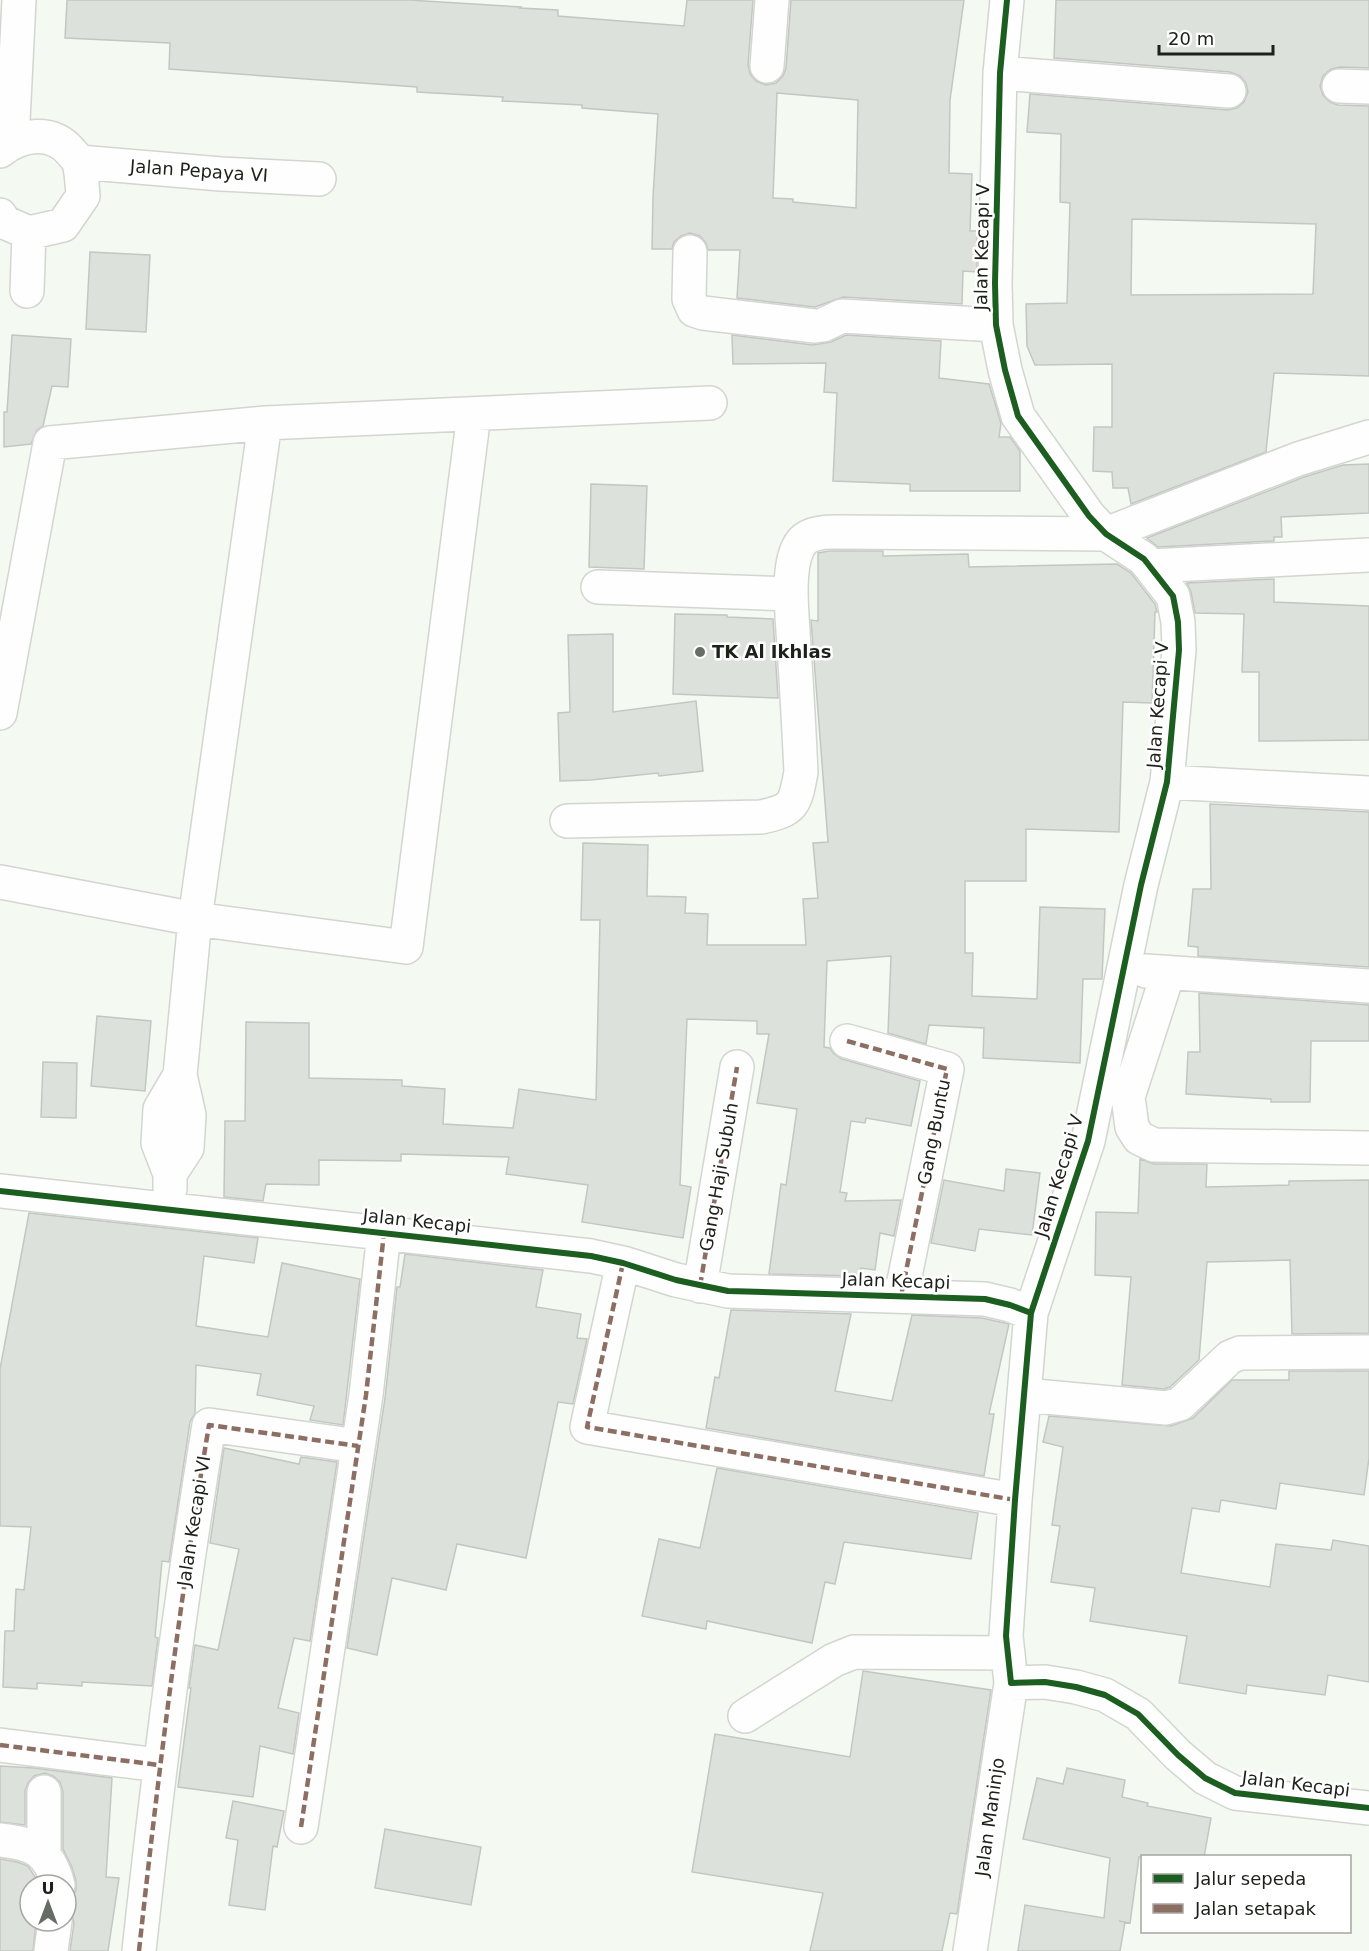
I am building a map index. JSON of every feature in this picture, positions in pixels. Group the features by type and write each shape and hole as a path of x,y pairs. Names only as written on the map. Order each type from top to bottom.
{"street":[{"path":"0,215 4,222 29,233 63,225 83,196 79,162 67,147 50,138 31,136 6,146 19,0"},
{"path":"767,66 772,0"},
{"name":"Jalan Kecapi V","path":"1007,0 999,73 995,282 996,325 1005,370 1018,416 1089,516 1107,534 1144,559 1173,596 1179,650 1167,782 1141,885 1088,1142 1031,1313"},
{"path":"999,73 1229,91"},
{"name":"Jalan Pepaya VI","path":"79,162 221,174 319,179"},
{"path":"27,291 29,233"},
{"path":"690,252 689,300 694,310 703,313 815,326 842,316 996,325"},
{"path":"0,713 50,444 265,423 710,403"},
{"path":"0,882 195,920 406,946 474,414"},
{"path":"171,1209 170,1174 187,1148 189,1115 180,1076 195,920 265,423"},
{"path":"567,821 761,817 784,812 796,797 801,772 791,594 794,561 798,547 806,537 820,532 1107,534 1298,459 1369,437"},
{"path":"1150,566 1369,555"},
{"path":"598,588 791,594"},
{"path":"1167,782 1369,793"},
{"path":"1123,969 1369,986"},
{"path":"1167,973 1128,1097 1132,1127 1138,1138 1154,1145 1369,1148"},
{"name":"Gang Buntu","path":"847,1041 947,1068 901,1296"},
{"name":"Gang Haji Subuh","path":"700,1286 737,1067"},
{"name":"Jalan Kecapi","path":"0,1191 577,1254 623,1263 700,1286 737,1292 985,1299 1031,1313"},
{"path":"301,1827 358,1446 384,1233"},
{"path":"623,1263 587,1427 1015,1500"},
{"path":"1009,1668 1006,1636 1031,1313"},
{"path":"1024,1395 1166,1408 1180,1404 1230,1356 1240,1353 1369,1352"},
{"name":"Jalan Kecapi VI","path":"139,1951 159,1765 209,1425 358,1446"},
{"name":"Jalan Kecapi","path":"745,1716 834,1660 854,1652 1009,1668 1046,1682 1105,1695 1138,1714 1178,1755 1205,1778 1235,1793 1369,1808"},
{"name":"Jalan Maninjo","path":"970,1951 1009,1668"},
{"path":"0,1745 159,1765"},
{"path":"44,1792 45,1854 55,1873"},
{"path":"0,1840 22,1843 45,1854"},
{"path":"51,1951 53,1933"}],"building":[{"path":"67,0 409,0 558,10 558,16 684,26 687,0 753,0 748,65 750,74 756,81 766,85 776,83 783,76 786,68 791,0 964,0 950,100 949,173 972,174 970,231 977,231 977,272 963,271 962,304 843,297 815,307 737,298 740,250 708,250 700,236 690,233 674,242 672,249 652,249 658,114 582,108 582,105 502,101 503,97 417,92 417,87 169,69 170,43 65,38","holes":["777,93 858,100 856,208 773,198"]},
{"path":"1056,0 1369,0 1369,68 1331,69 1323,76 1320,86 1323,95 1330,102 1338,105 1369,106 1369,376 1274,373 1266,452 1131,504 1128,488 1113,488 1112,472 1093,471 1094,427 1112,427 1112,364 1035,365 1027,346 1026,304 1067,303 1070,203 1060,202 1061,134 1027,132 1030,94 1228,110 1237,108 1244,102 1248,92 1246,83 1240,76 1230,72 1054,58","holes":["1132,219 1316,224 1313,294 1131,295"]},
{"path":"90,252 150,255 146,332 86,329"},
{"path":"12,335 71,339 68,387 52,386 43,426 37,430 31,444 4,447 4,412 7,412"},
{"path":"732,335 813,345 831,342 846,335 941,341 939,378 989,384 1001,423 999,437 1010,437 1020,451 1020,491 910,491 910,484 833,481 837,393 824,392 826,363 733,364"},
{"path":"1369,464 1369,513 1281,517 1282,537 1274,537 1274,541 1158,547 1147,538 1304,477 1343,465"},
{"path":"591,484 647,486 644,569 589,567"},
{"path":"883,551 883,556 968,554 969,567 1117,564 1131,573 1155,604 1157,612 1155,612 1152,703 1123,702 1119,832 1026,829 1026,881 965,881 965,953 973,953 972,996 1037,999 1040,907 1105,909 1102,979 1083,979 1080,1063 983,1058 984,1028 929,1025 926,1044 888,1033 891,956 827,961 824,1047 830,1048 842,1059 920,1081 911,1126 866,1118 865,1123 851,1121 840,1192 847,1193 845,1201 901,1200 894,1236 880,1233 875,1270 861,1268 859,1276 769,1274 781,1184 786,1185 797,1109 757,1103 769,1034 757,1034 757,1021 687,1019 680,1185 691,1187 683,1238 582,1222 588,1185 506,1174 509,1157 401,1154 401,1161 319,1160 319,1185 266,1184 263,1201 224,1197 225,1121 245,1121 246,1022 309,1023 309,1078 402,1080 402,1086 445,1089 443,1124 513,1128 519,1089 596,1100 600,920 581,920 583,843 648,845 647,896 686,897 685,913 708,914 707,945 806,945 803,899 818,898 813,843 828,842 811,620 818,621 818,553"},
{"path":"1274,579 1274,602 1369,606 1369,740 1259,741 1259,672 1242,672 1244,614 1195,613 1187,583"},
{"path":"675,614 773,619 778,698 673,694"},
{"path":"613,634 613,712 696,701 703,771 659,776 658,773 560,781 558,713 570,712 568,635"},
{"path":"1210,804 1369,812 1369,967 1198,956 1198,947 1188,946 1193,889 1211,889"},
{"path":"1199,993 1369,1005 1369,1041 1311,1041 1310,1102 1271,1102 1271,1099 1186,1094 1188,1052 1200,1052"},
{"path":"97,1016 151,1021 145,1091 91,1086"},
{"path":"43,1062 77,1063 76,1118 41,1117"},
{"path":"1140,1159 1154,1164 1207,1164 1206,1187 1289,1185 1289,1181 1369,1180 1369,1333 1292,1334 1290,1260 1207,1262 1199,1360 1170,1387 1164,1389 1122,1385 1131,1277 1095,1275 1096,1212 1138,1213"},
{"path":"1006,1169 1040,1173 1032,1235 979,1229 975,1251 931,1243 944,1180 1004,1191"},
{"path":"29,1213 258,1238 254,1263 204,1256 196,1326 268,1337 282,1263 360,1279 343,1425 310,1420 314,1406 257,1395 261,1374 196,1365 195,1413 190,1422 169,1562 162,1561 155,1637 158,1638 152,1686 82,1682 82,1686 37,1683 37,1689 3,1687 5,1631 14,1631 16,1589 24,1590 31,1527 0,1526 0,1369"},
{"path":"405,1254 543,1270 536,1307 581,1314 577,1338 587,1339 573,1404 558,1402 526,1558 457,1544 446,1590 392,1578 377,1655 347,1648 385,1398 397,1287 400,1287"},
{"path":"731,1310 851,1314 835,1391 892,1401 912,1315 982,1318 1009,1324 989,1414 994,1414 984,1476 706,1428 715,1377 719,1378"},
{"path":"1289,1371 1369,1371 1369,1458 1364,1495 1280,1483 1276,1509 1221,1500 1219,1512 1192,1508 1181,1573 1270,1587 1276,1544 1331,1550 1333,1540 1369,1546 1369,1682 1328,1675 1325,1695 1247,1685 1246,1694 1179,1683 1187,1636 1090,1621 1095,1588 1051,1582 1060,1526 1052,1525 1063,1447 1043,1442 1049,1416 1171,1426 1193,1418 1232,1380 1289,1380"},
{"path":"224,1448 299,1464 301,1457 337,1462 310,1641 294,1638 278,1708 299,1713 293,1754 260,1746 253,1797 178,1787 195,1645 218,1650 239,1549 210,1543"},
{"path":"717,1468 978,1513 971,1559 844,1542 835,1584 825,1582 812,1643 707,1621 706,1629 642,1616 659,1539 700,1548"},
{"path":"863,1671 991,1690 957,1914 950,1913 942,1951 810,1951 823,1893 692,1872 715,1734 850,1757"},
{"path":"0,1766 112,1778 106,1877 119,1878 108,1951 70,1951 73,1933 78,1933 78,1873 74,1873 63,1849 63,1792 60,1782 45,1773 34,1776 25,1791 25,1825 0,1822"},
{"path":"1067,1768 1125,1780 1122,1797 1148,1803 1147,1806 1211,1818 1204,1855 1141,1855 1139,1857 1130,1923 1125,1922 1120,1951 1018,1951 1025,1905 1104,1918 1110,1858 1023,1839 1037,1778 1063,1784"},
{"path":"233,1801 284,1811 277,1847 273,1846 265,1910 229,1905 238,1840 226,1838"},
{"path":"385,1829 481,1847 471,1905 375,1888"},
{"path":"0,1859 28,1866 32,1873 18,1873 18,1933 35,1933 33,1951 0,1951"}],"marked path":[{"path":"847,1041 947,1069 901,1296"},
{"path":"700,1286 737,1067"},
{"path":"301,1827 366,1395 384,1233"},
{"path":"623,1263 587,1427 1015,1500"},
{"path":"139,1951 170,1688 209,1425 358,1446"},
{"path":"0,1745 159,1765"}],"cycle path":[{"path":"1007,0 1000,73 995,283 996,325 1005,370 1018,416 1089,516 1106,534 1144,559 1173,596 1178,622 1179,650 1167,782 1141,885 1088,1141 1031,1313"},
{"path":"0,1191 591,1256 623,1263 676,1280 728,1291 985,1299 1031,1313 1006,1636 1011,1683 1045,1682 1105,1695 1138,1714 1178,1755 1205,1778 1235,1793 1369,1808"}],"place":[{"name":"TK Al Ikhlas","path":"700,652"}]}
